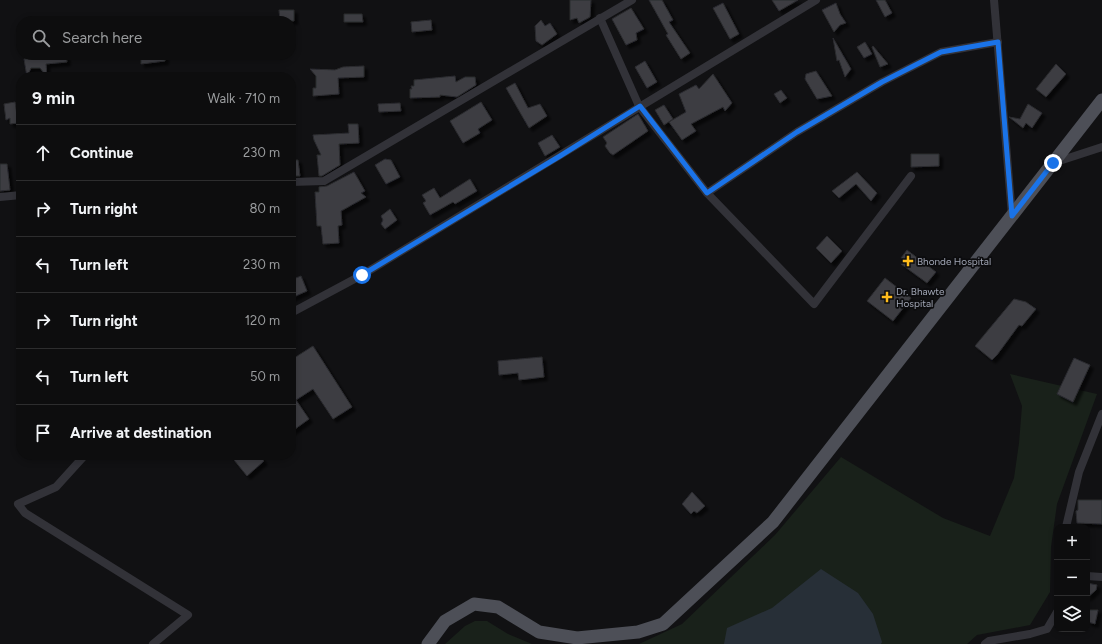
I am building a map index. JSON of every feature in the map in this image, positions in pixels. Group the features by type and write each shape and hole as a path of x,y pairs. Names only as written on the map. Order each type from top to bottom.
{"main road":[{"path":"428,644 445,621 474,604 498,607 539,632 577,638 638,632 663,624 773,522 1102,100"}],"street":[{"path":"296,182 324,181 632,0"},
{"path":"296,310 362,275 816,0"},
{"path":"994,0 1012,216"},
{"path":"600,18 640,106 707,193 814,304 912,176"},
{"path":"707,193 797,132 882,82 941,52 998,42"},
{"path":"1053,163 1102,147"},
{"path":"0,197 16,195"},
{"path":"1067,524 1079,472 1102,414"},
{"path":"80,460 56,487 18,504 25,513 188,615 152,644"},
{"path":"1090,576 1102,577"},
{"path":"985,644 989,641 1030,634 1047,629 1054,617"}],"shaded area":[{"path":"1010,374 1097,394 1057,504 1051,547 1050,592 1030,625 977,635 967,644 639,644 682,624 775,535 841,457 943,518 990,536 1014,478 1022,406"},
{"path":"821,569 858,593 873,614 882,642 881,644 724,644 727,628 772,608"},
{"path":"475,621 487,621 508,634 532,644 445,644 465,626"}],"building":[{"path":"570,0 591,0 590,17 579,23 577,18 570,20"},
{"path":"649,0 662,0 673,20 669,22 690,53 681,59 666,35 668,34"},
{"path":"772,0 798,0 779,11"},
{"path":"876,0 885,0 892,13 885,17"},
{"path":"723,3 739,34 730,39 713,8"},
{"path":"836,3 840,14 846,23 840,25 834,32 822,10"},
{"path":"631,8 644,29 636,33 637,40 626,45 612,19"},
{"path":"279,10 294,10 294,16 280,16"},
{"path":"344,14 362,14 363,22 344,22"},
{"path":"431,20 432,30 412,32 411,22"},
{"path":"541,20 545,26 550,23 557,34 542,45 536,41 535,26"},
{"path":"833,38 851,69 845,77 839,60 837,61"},
{"path":"865,42 872,54 864,58 857,47"},
{"path":"873,46 888,64 880,67 872,47"},
{"path":"24,60 67,60 67,62 46,64 47,72 43,72 40,68 31,68 29,72 26,72"},
{"path":"141,60 165,60 165,61 141,64"},
{"path":"645,61 657,82 647,88 635,67"},
{"path":"1056,64 1066,74 1046,97 1036,89"},
{"path":"364,66 364,77 338,78 339,94 313,96 313,88 316,88 316,76 310,69 335,70 343,67"},
{"path":"816,71 832,96 817,99 805,79 806,74"},
{"path":"713,74 732,103 725,111 723,107 691,124 696,131 682,140 669,122 686,112 679,94 696,85 699,89"},
{"path":"455,76 456,82 465,77 475,77 476,85 457,97 440,95 440,97 410,98 410,89 412,89 411,86 414,86 414,80"},
{"path":"515,83 528,108 540,104 547,116 529,128 506,88"},
{"path":"781,90 787,98 780,103 774,94"},
{"path":"15,102 16,123 10,124 10,118 6,120 4,104"},
{"path":"481,102 492,120 478,129 480,133 463,143 450,121"},
{"path":"400,103 401,111 379,112 378,104"},
{"path":"1028,104 1042,113 1032,128 1026,123 1023,128 1009,117 1020,119"},
{"path":"664,105 673,119 664,125 655,110"},
{"path":"638,114 648,131 613,155 605,146 607,143 603,137"},
{"path":"348,124 358,124 359,143 339,144 340,165 322,176 319,176 317,155 321,155 313,135 349,133"},
{"path":"552,135 560,147 545,156 538,143"},
{"path":"911,154 939,154 939,166 911,167"},
{"path":"385,159 391,160 400,177 386,184 375,165"},
{"path":"296,160 298,160 300,176 296,176"},
{"path":"0,164 7,164 10,190 0,191"},
{"path":"354,172 365,191 361,193 366,197 341,211 342,225 338,226 339,243 323,244 321,226 317,226 315,192 319,192 319,187 327,186"},
{"path":"857,172 877,193 871,201 856,184 839,198 832,191"},
{"path":"470,179 477,191 455,204 453,202 430,215 423,203 426,201 422,195 434,188 440,198"},
{"path":"390,209 397,220 385,229 381,224 383,220 381,216"},
{"path":"827,236 842,251 831,263 816,248"},
{"path":"907,250 936,272 927,283 901,264 904,260 901,258"},
{"path":"301,276 307,291 296,296 296,278"},
{"path":"885,278 911,298 893,321 867,301"},
{"path":"1014,299 1026,302 1036,309 1022,326 1019,325 992,360 975,346"},
{"path":"313,346 352,407 333,419 313,389 296,400 296,357"},
{"path":"542,357 544,377 519,380 518,373 499,375 498,361"},
{"path":"1074,358 1090,365 1073,402 1057,394"},
{"path":"296,400 309,419 296,428"},
{"path":"234,460 263,460 264,461 247,476"},
{"path":"692,492 705,506 697,513 694,511 691,514 682,504"},
{"path":"1078,500 1102,500 1102,524 1077,523 1076,511 1078,510"},
{"path":"1090,584 1097,585 1096,590 1090,595"},
{"path":"1090,610 1098,610 1095,624 1090,623"}],"place":[{"name":"Bhonde Hospital","path":"908,261"},
{"name":"Dr. Bhawte Hospital","path":"887,297"}],"route":[{"path":"362,275 640,106 707,193 797,132 882,82 941,52 998,42 1012,216 1053,163"}]}
